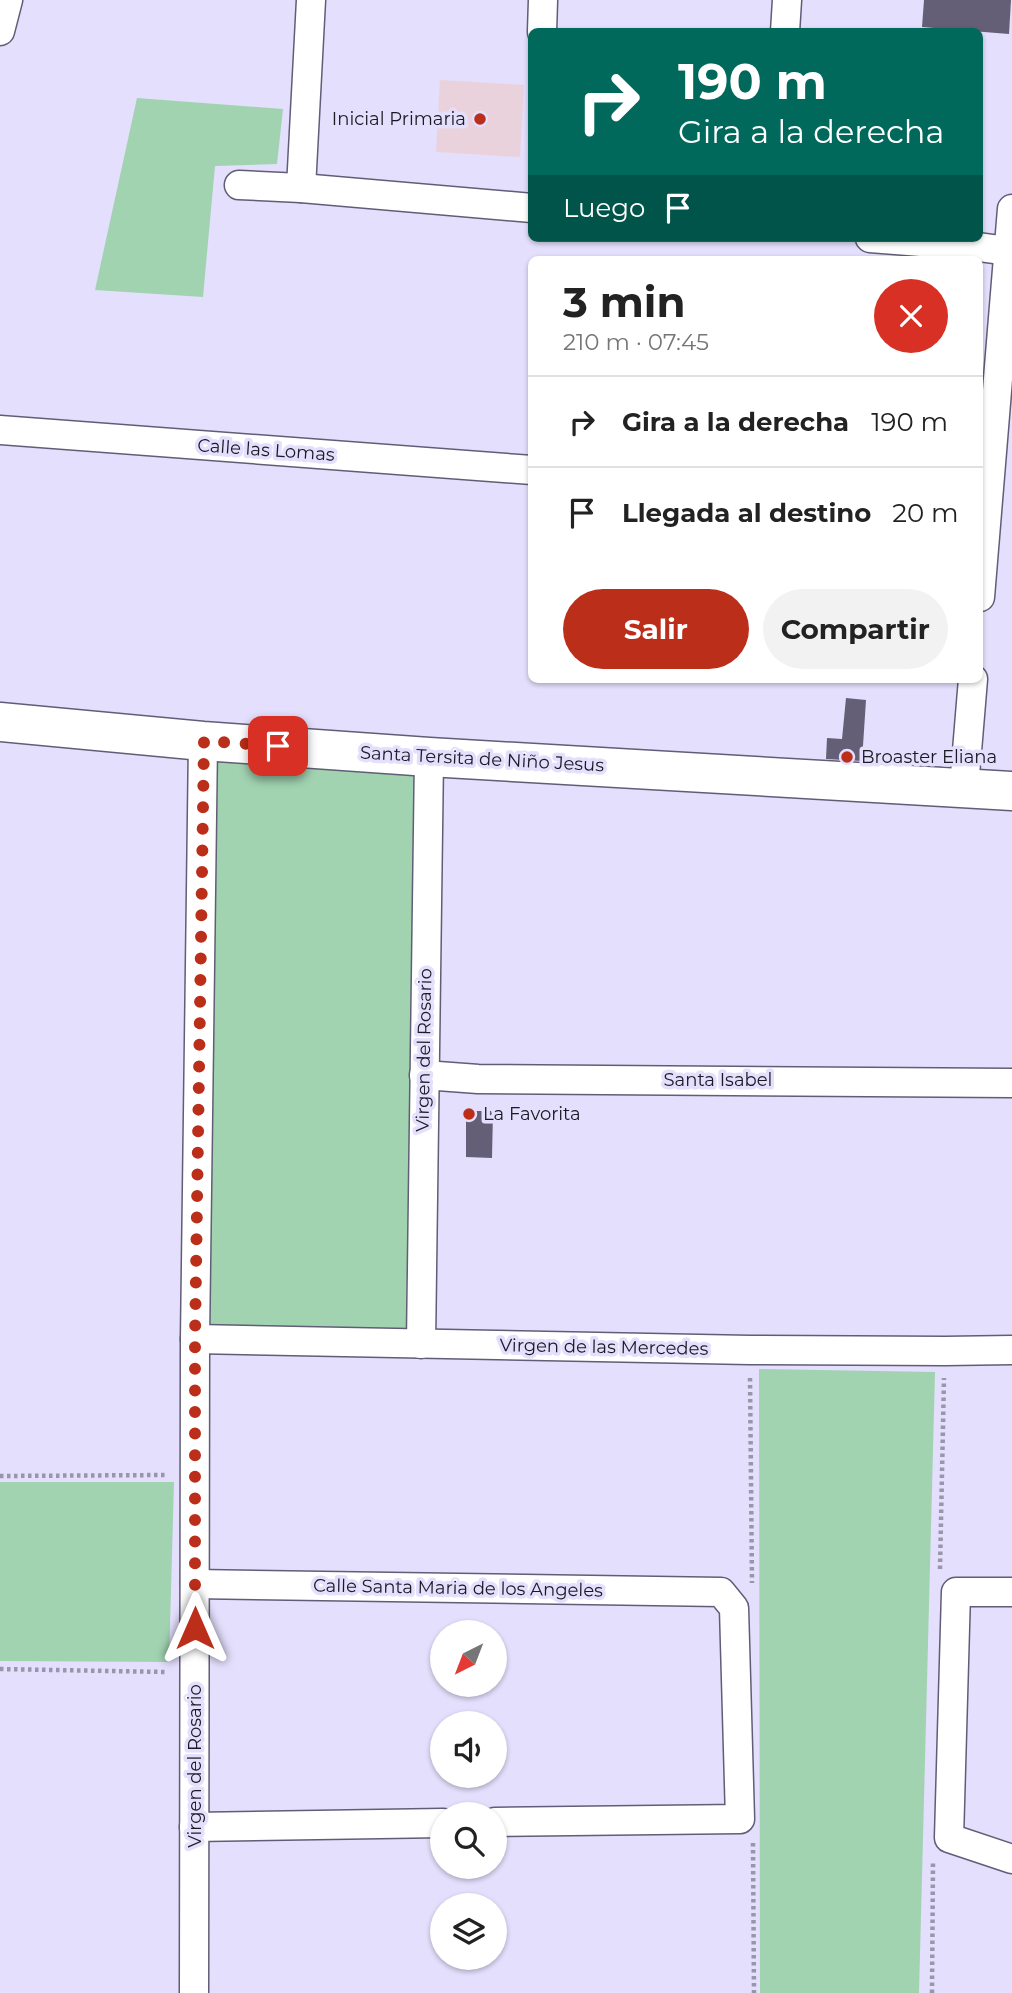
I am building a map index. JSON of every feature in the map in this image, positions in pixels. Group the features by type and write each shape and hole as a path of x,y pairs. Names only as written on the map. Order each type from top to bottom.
{"street":[{"path":"0,31 8,0"},
{"path":"301,188 311,0"},
{"path":"542,28 543,0"},
{"path":"785,28 787,0"},
{"path":"239,184 528,208"},
{"path":"983,526 1012,208"},
{"path":"920,242 1008,251"},
{"name":"Calle las Lomas","path":"0,430 528,470"},
{"path":"964,787 973,683"},
{"name":"Santa Tersita de Niño Jesus","path":"0,722 204,741 429,757 1012,791"},
{"name":"Virgen del Rosario","path":"194,1993 195,1339 204,741"},
{"name":"Virgen del Rosario","path":"421,1344 429,757"},
{"name":"Santa Isabel","path":"424,1075 478,1079 1012,1083"},
{"name":"Virgen de las Mercedes","path":"195,1339 1012,1350"},
{"name":"Calle Santa Maria de los Angeles","path":"195,1584 721,1592 734,1608 740,1819 507,1822"},
{"path":"1012,1592 956,1592 949,1838 1012,1859"},
{"path":"194,1827 430,1823"}],"path":[{"path":"945,1351 940,1582 956,1592"},
{"path":"0,1476 195,1475"},
{"path":"0,1669 195,1672"},
{"path":"932,1993 933,1844 949,1838"}],"shaded area":[{"name":"Inicial Primaria","path":"440,80 524,85 520,157 436,152"}],"green space":[{"path":"137,98 283,109 277,164 215,166 203,297 95,290"},
{"path":"217,757 415,769 406,1332 208,1325"},
{"path":"759,1369 935,1372 919,1993 760,1993"},
{"path":"0,1482 174,1482 169,1662 0,1661"}],"building":[{"path":"924,0 1011,0 1009,34 983,32 983,28 922,27"},
{"path":"846,698 866,700 862,761 826,759 827,738 842,739"},
{"path":"466,1111 493,1111 492,1158 466,1157"}],"place":[{"name":"Inicial Primaria","path":"480,119"},
{"name":"Broaster Eliana","path":"847,757"},
{"name":"La Favorita","path":"469,1114"}],"route":[{"path":"195,1628 195,1339 204,741 278,746"}]}
